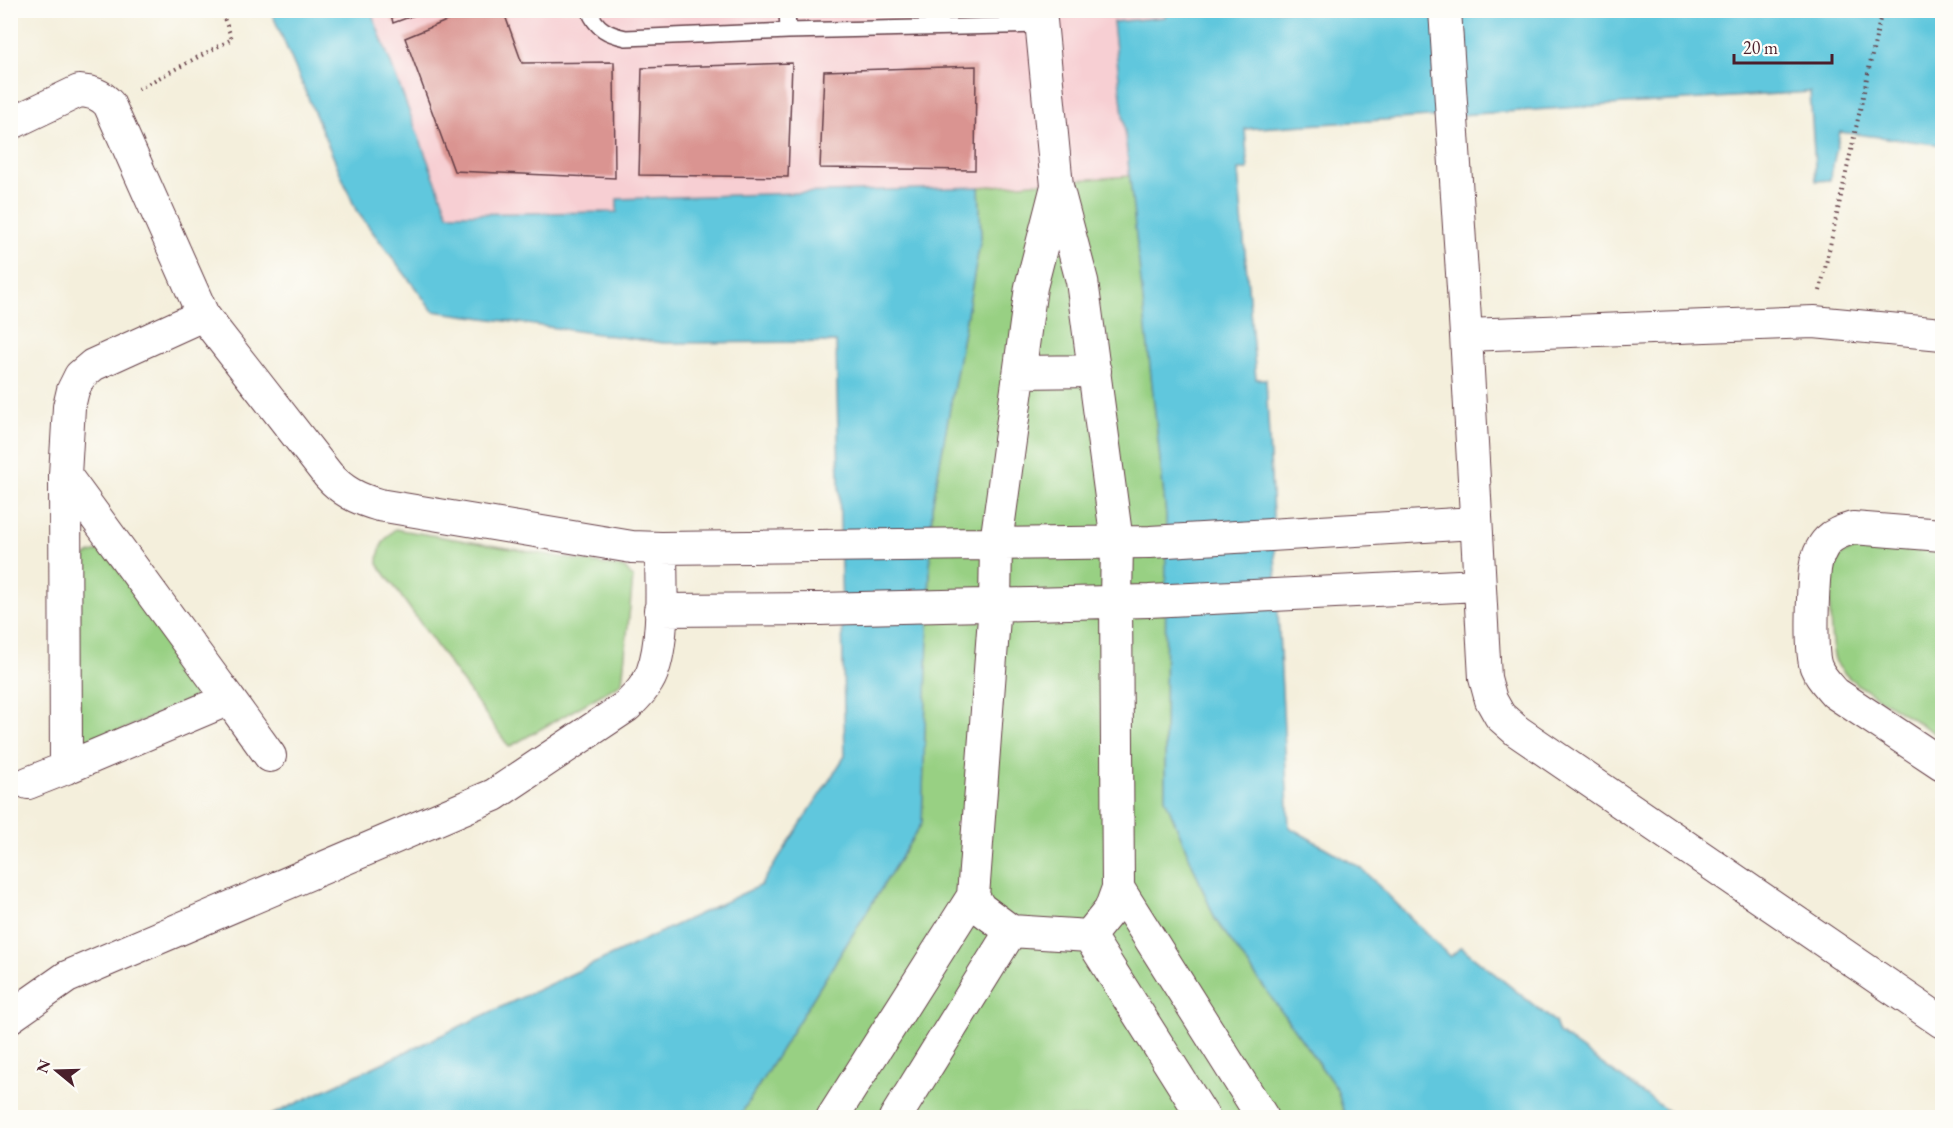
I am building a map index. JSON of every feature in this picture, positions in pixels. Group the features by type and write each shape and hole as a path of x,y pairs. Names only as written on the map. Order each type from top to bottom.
{"street":[{"path":"1445,10 1485,678 1491,700 1500,717 1517,731 1942,1022"},
{"path":"1041,18 1057,186 1082,281 1117,542 1118,888 1110,910 1089,936"},
{"path":"10,124 79,91 102,96 109,104 203,315 339,488 358,499 379,505 632,547 661,548 1150,542 1475,523"},
{"path":"832,1118 973,896 995,604 996,543 1031,287 1057,186"},
{"path":"66,768 65,475 69,407 73,390 80,376 93,364 203,315"},
{"path":"1466,335 1814,322 1942,334"},
{"path":"1020,372 1095,371"},
{"path":"65,475 270,756"},
{"path":"1942,535 1853,528 1840,532 1827,541 1815,567 1813,653 1816,667 1835,693 1942,764"},
{"path":"10,1017 67,978 494,795 627,706 642,691 652,673 658,648 661,548"},
{"path":"660,610 819,609 1149,601 1479,585"},
{"path":"28,783 229,699"},
{"path":"1118,888 1263,1118"},
{"path":"973,896 981,908 1011,932 1089,936"},
{"path":"896,1118 1011,932"},
{"path":"1089,936 1204,1118"}],"lane":[{"path":"589,10 594,22 608,34 626,38 1041,18"},
{"path":"787,10 788,31"}],"path":[{"path":"109,104 232,39 221,10"},
{"path":"1814,322 1882,10"}],"shaded area":[{"path":"371,11 1166,11 1165,17 1113,22 1130,176 979,187 618,199 618,212 448,214"}],"green space":[{"path":"1130,176 1166,515 1165,798 1215,919 1337,1089 1345,1117 741,1118 744,1109 922,823 932,507 981,237 979,187"},
{"path":"395,529 625,568 633,578 622,683 509,747 378,564 382,545"},
{"path":"1860,548 1942,550 1942,738 1858,685 1843,672 1836,662 1831,629 1831,572 1838,558"},
{"path":"99,551 109,556 198,683 193,698 89,745 83,744 79,739 78,568 86,556"}],"water":[{"path":"1166,10 1942,11 1942,145 1840,132 1830,180 1816,181 1810,92 1245,129 1248,170 1238,170 1256,379 1266,379 1289,827 1361,868 1450,957 1461,947 1555,1022 1559,1033 1676,1117 1345,1117 1337,1089 1215,919 1165,798 1166,515 1113,22 1165,17"},
{"path":"271,11 371,11 448,214 617,212 617,199 979,187 981,237 932,507 922,823 741,1117 265,1118 761,885 845,756 836,342 663,343 433,311 356,210"}],"building":[{"path":"390,10 426,10 426,11 393,23"},
{"path":"473,10 503,10 522,63 614,62 615,178 454,171 405,38"},
{"path":"792,63 788,177 639,175 642,68"},
{"path":"976,66 975,170 820,168 824,71"}]}
